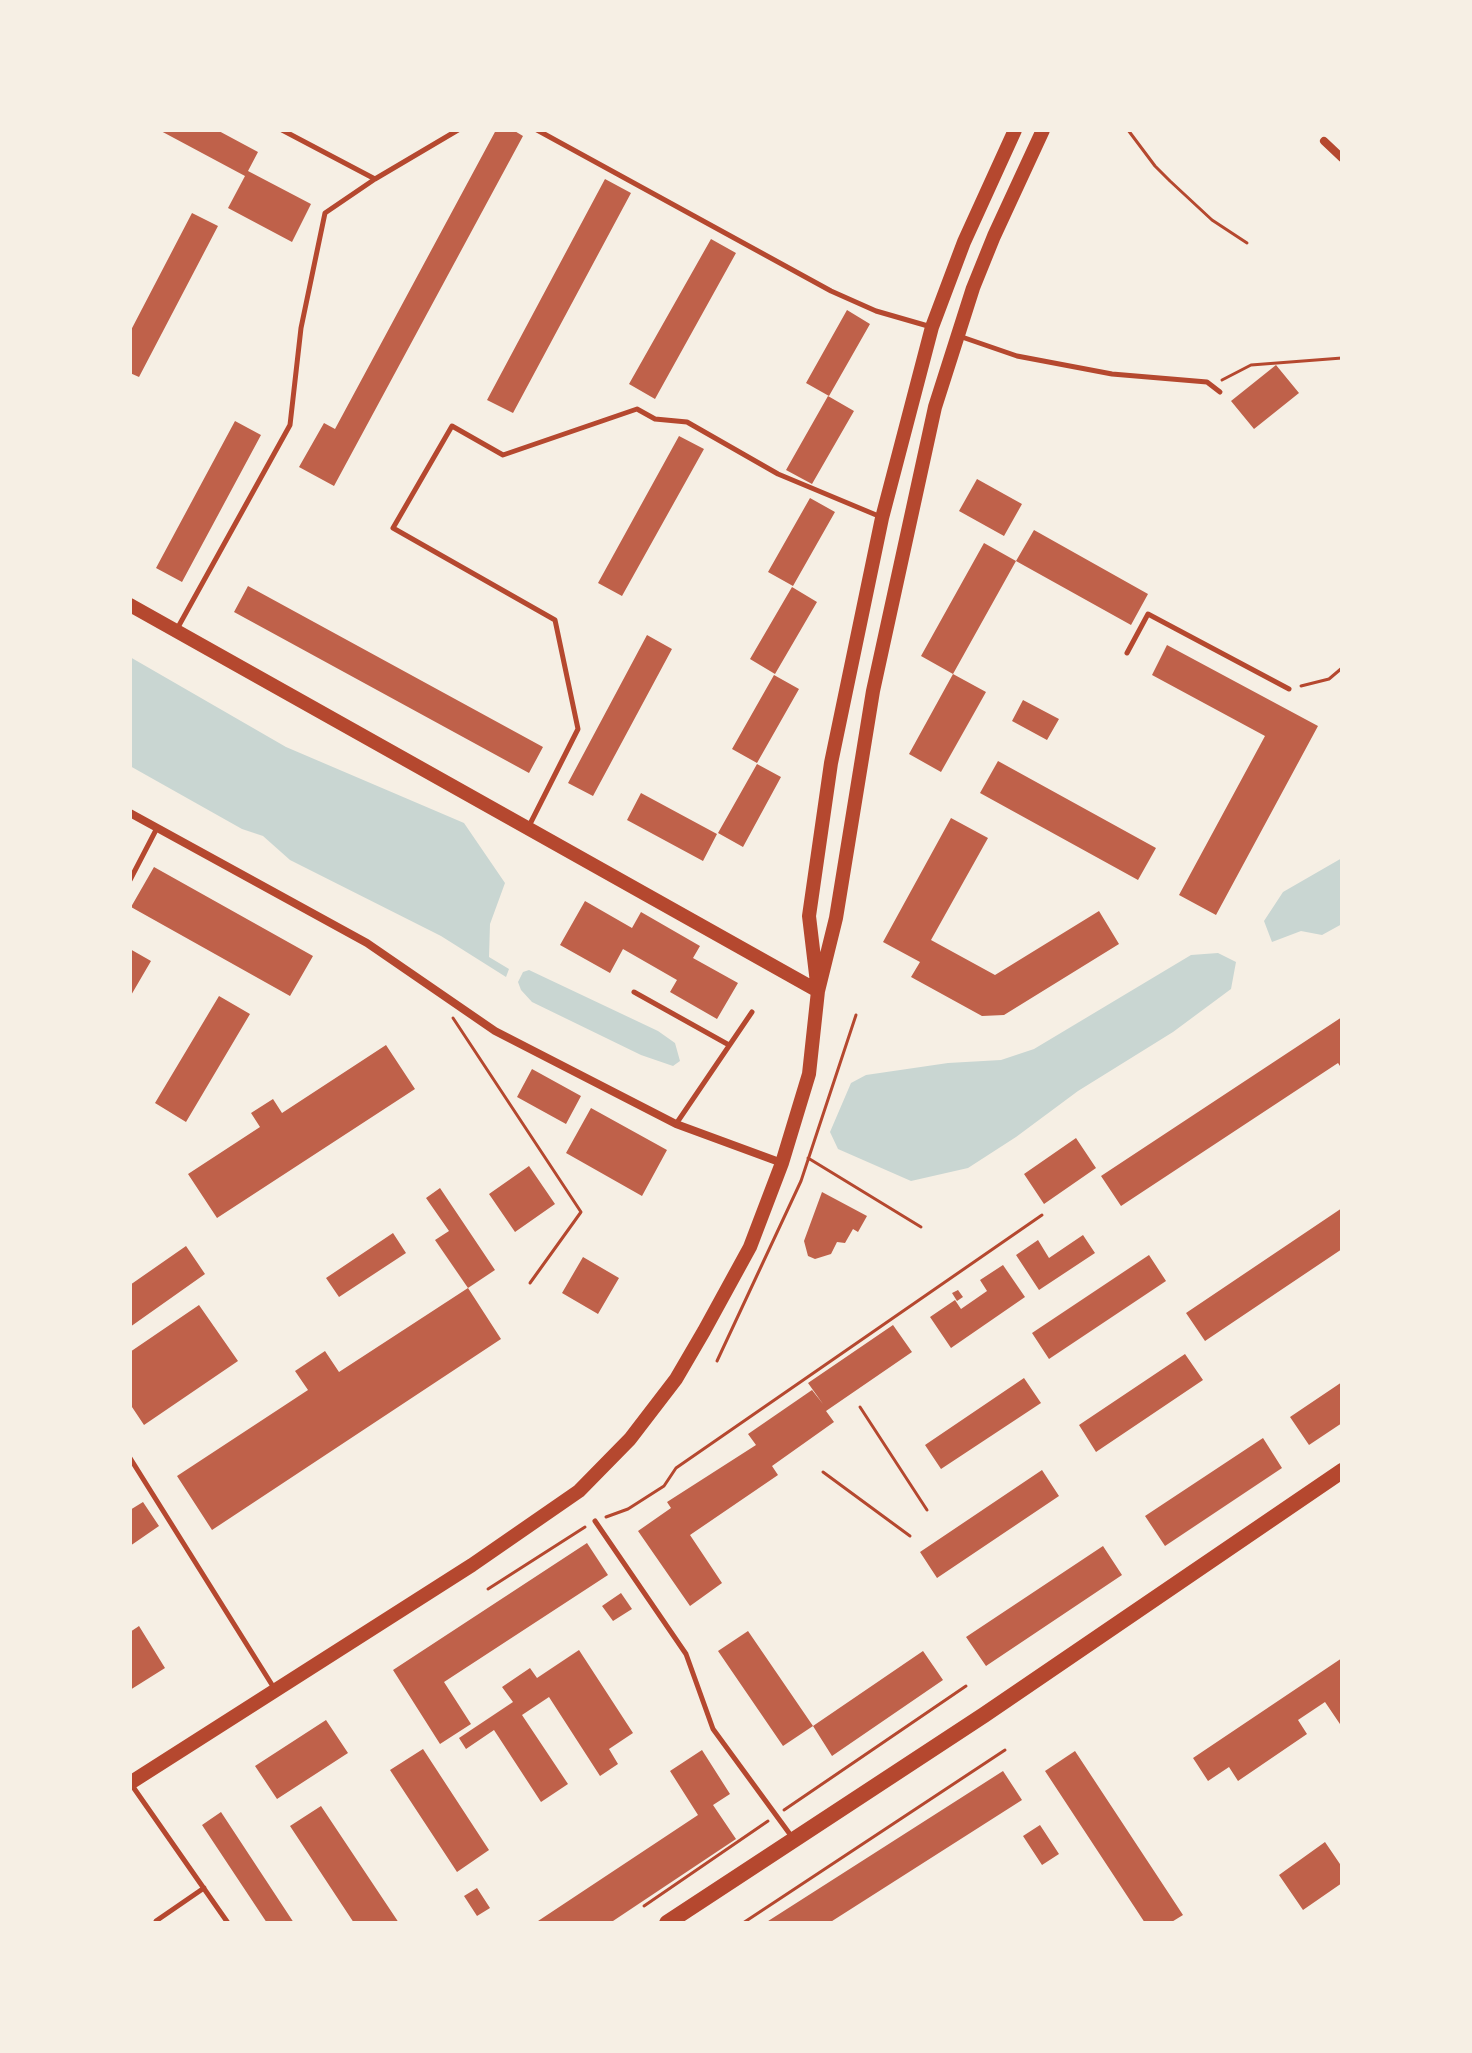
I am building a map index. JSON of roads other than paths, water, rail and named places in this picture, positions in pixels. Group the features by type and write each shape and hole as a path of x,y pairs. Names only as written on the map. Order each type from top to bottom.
{"main road":[{"path":"818,991 809,916 811,901 831,763 882,518 932,327 964,242 1015,130"},
{"path":"130,1783 537,1522 579,1491 611,1461 676,1379 704,1331 750,1247 782,1163 809,1074 818,991 836,918 860,758 935,407 994,236 1043,130"},
{"path":"932,327 958,336"},
{"path":"130,605 818,991"},
{"path":"667,1923 795,1842 1342,1471"}],"street":[{"path":"1324,141 1342,158"},
{"path":"130,813 367,943 495,1031 676,1124 782,1163"}],"lane":[{"path":"282,130 375,179"},
{"path":"176,629 290,425 301,328 325,213 458,130"},
{"path":"537,130 831,291 876,311 932,327"},
{"path":"958,336 1017,356 1112,374 1207,382 1220,392"},
{"path":"529,828 578,729 555,620 393,528 452,426 503,455 637,409 655,419 687,422 778,474 882,518"},
{"path":"1127,653 1148,614 1289,689"},
{"path":"130,880 157,828"},
{"path":"634,992 729,1045"},
{"path":"676,1124 752,1012"},
{"path":"130,1458 276,1691"},
{"path":"595,1521 686,1654 713,1729 795,1842"},
{"path":"130,1783 228,1923"},
{"path":"158,1923 156,1921 204,1888"}]}
